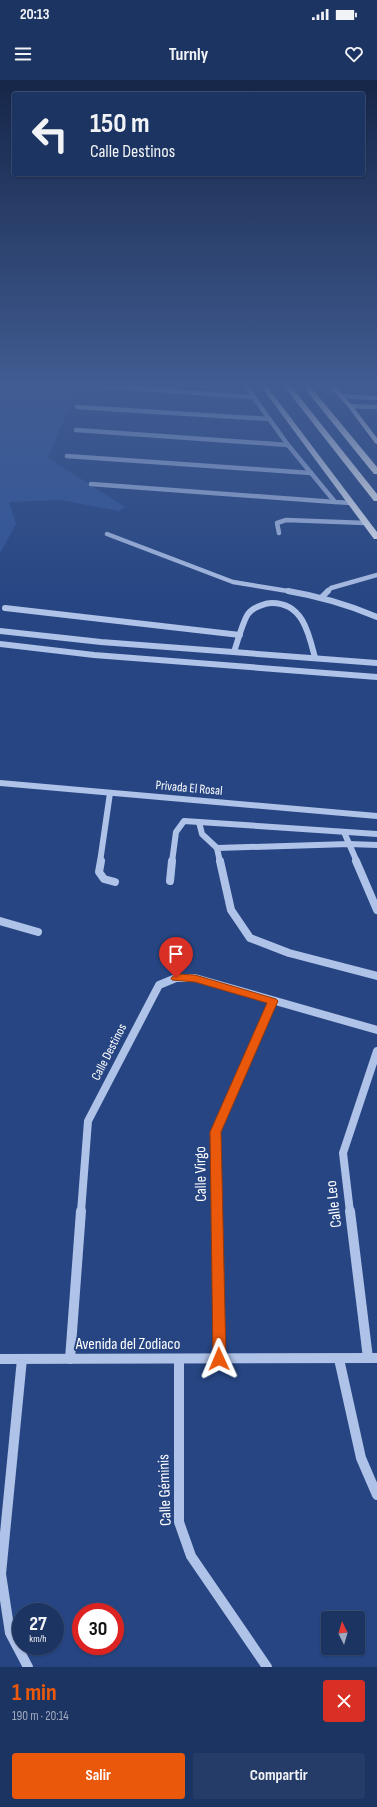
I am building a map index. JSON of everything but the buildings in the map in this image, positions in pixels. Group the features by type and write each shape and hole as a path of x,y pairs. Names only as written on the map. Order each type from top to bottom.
{"highway":[{"path":"345,459 377,499"},
{"path":"366,459 377,472"}],"main road":[{"path":"318,459 377,537"}],"street":[{"path":"111,459 310,473"},
{"path":"299,459 335,502"},
{"path":"91,484 351,503"},
{"path":"279,533 277,523 286,520 366,523"},
{"path":"107,534 233,582 310,595 363,611 377,617"},
{"path":"321,598 331,588 377,575"},
{"path":"234,652 248,614 266,603 280,603 292,608 308,629 315,658"},
{"path":"5,608 240,635"},
{"path":"0,631 138,645 377,664"},
{"path":"0,644 133,658 377,677"},
{"path":"133,658 138,645"},
{"path":"287,670 289,657"},
{"path":"333,674 334,660"},
{"name":"Privada El Rosal","path":"0,783 377,816"},
{"path":"110,793 99,872 104,879 114,882"},
{"path":"170,881 176,832 184,821 377,834"},
{"path":"199,822 202,834 217,848 231,910 250,938 289,953 377,976"},
{"path":"344,832 377,910"},
{"path":"217,848 349,844 377,845"},
{"path":"0,921 38,932"},
{"name":"Calle Destinos","path":"70,1359 88,1121 159,985 176,978 195,978 377,1030"},
{"name":"Calle Virgo","path":"219,1359 215,1132 273,1001"},
{"name":"Calle Leo","path":"372,1358 343,1153 377,1051"},
{"name":"Avenida del Zodiaco","path":"0,1359 372,1358"},
{"path":"22,1359 1,1574 10,1633 28,1667"},
{"name":"Calle Géminis","path":"179,1359 179,1522 191,1556 267,1667"},
{"path":"339,1359 361,1458 377,1495"}],"shaded area":[{"path":"0,459 50,459 125,507 119,511 61,500 9,502 16,524 0,553"}],"route":[{"path":"176,978 195,978 273,1001 215,1132 219,1359"}]}
